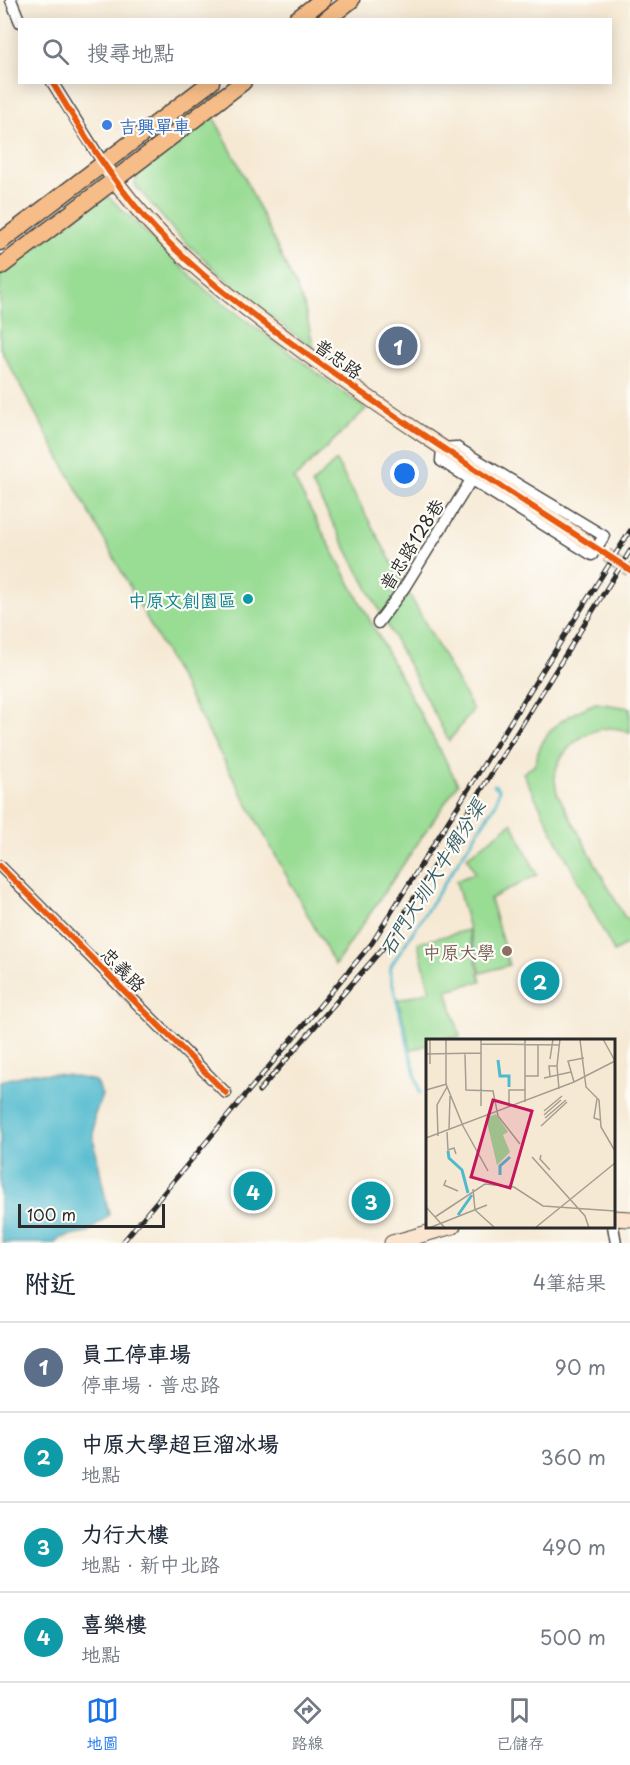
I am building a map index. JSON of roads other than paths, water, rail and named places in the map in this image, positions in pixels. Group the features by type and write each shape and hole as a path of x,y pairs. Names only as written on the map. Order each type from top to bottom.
{"main road":[{"path":"299,18 322,0"},
{"path":"328,18 351,0"},
{"path":"0,242 208,84"},
{"path":"0,267 240,84"}],"street":[{"path":"11,0 18,18"},
{"path":"52,84 103,163"},
{"name":"普忠路","path":"103,163 114,181 170,243 245,309 442,448 587,542"},
{"path":"456,447 604,536 592,555 471,480 441,461 442,448 456,447"},
{"name":"普忠路128巷","path":"378,623 404,588 471,480"},
{"name":"忠義路","path":"0,866 226,1093"},
{"path":"615,1218 630,1219"},
{"path":"392,1243 449,1228"},
{"path":"613,1228 616,1243"}],"water":[{"path":"33,1073 67,1075 95,1081 102,1095 94,1117 94,1142 109,1215 87,1233 61,1238 55,1243 3,1243 0,1224 0,1081"}],"waterway":[{"name":"石門大圳大牛稠分渠","path":"420,1093 390,973 391,966 496,803 499,789 494,785"}],"tunnel":[{"path":"587,542 630,570"}],"railway":[{"path":"122,1243 372,943 630,531"},
{"path":"259,1091 383,948 630,551"}],"place":[{"name":"吉興單車","path":"107,125"},
{"name":"員工停車場","path":"398,346"},
{"name":"中原文創園區","path":"248,599"},
{"name":"中原大學","path":"507,951"},
{"name":"中原大學超巨溜冰場","path":"540,981"},
{"name":"喜樂樓","path":"253,1191"},
{"name":"力行大樓","path":"371,1201"}]}
